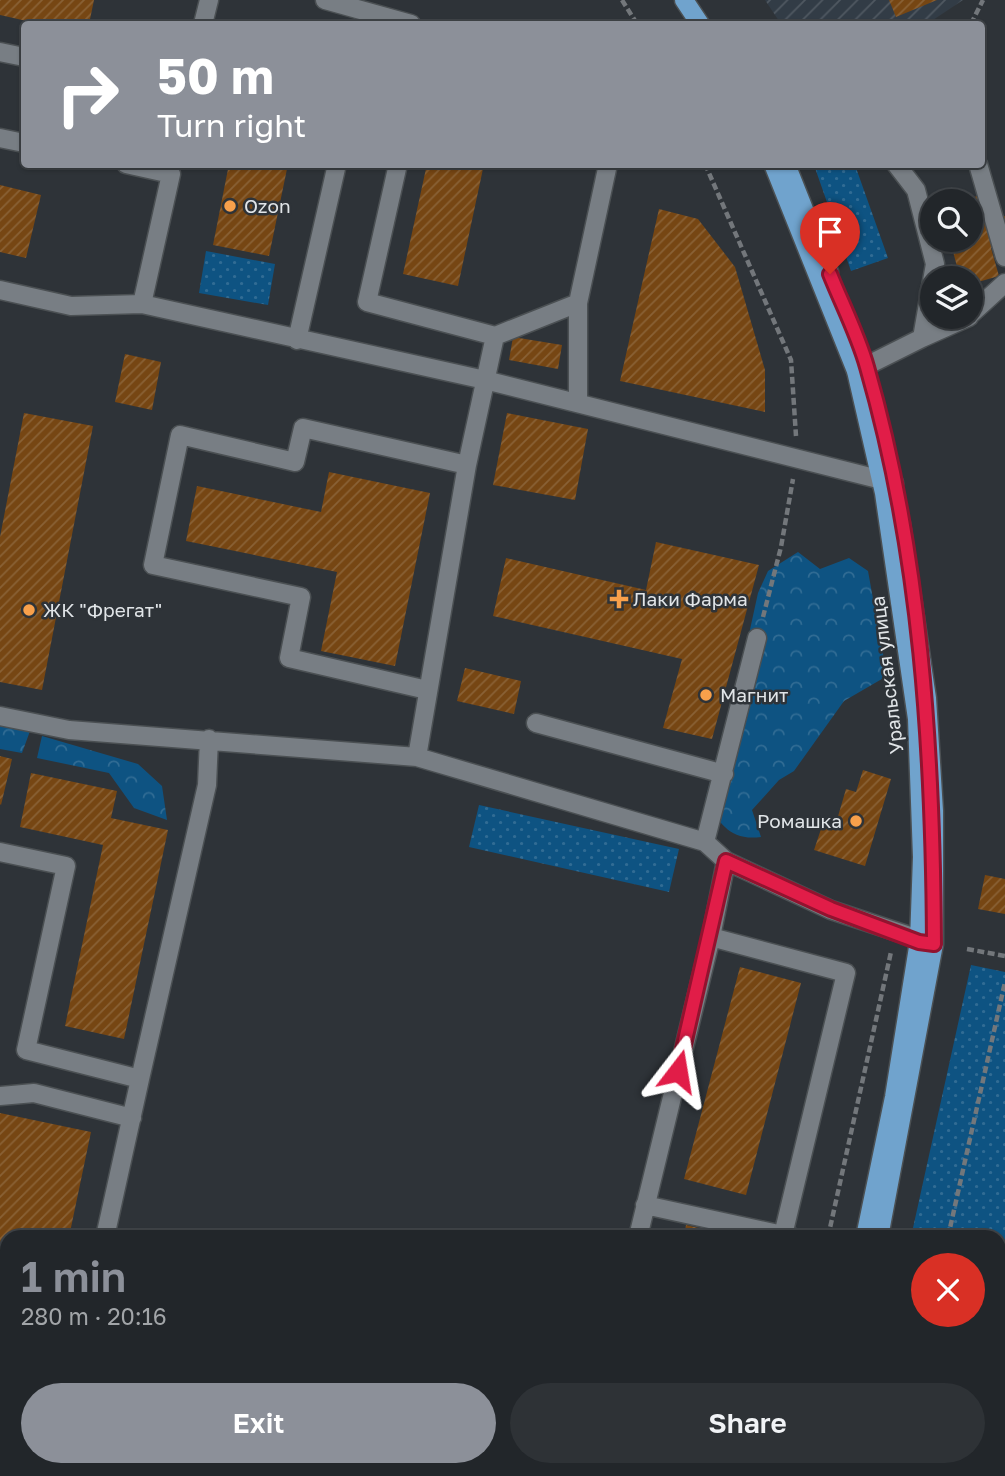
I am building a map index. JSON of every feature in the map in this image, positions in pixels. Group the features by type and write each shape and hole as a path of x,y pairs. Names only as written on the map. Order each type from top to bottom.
{"main road":[{"path":"684,0 698,21"},
{"path":"696,0 710,21"},
{"name":"Уральская улица","path":"775,168 861,368"},
{"name":"Уральская улица","path":"787,168 861,368 888,482 927,698 933,811 927,943 880,1230"},
{"name":"Уральская улица","path":"866,1230 927,943"}],"lane":[{"path":"204,21 209,0"},
{"path":"325,0 370,20"},
{"path":"0,52 21,56"},
{"path":"0,138 21,143"},
{"path":"298,340 336,168"},
{"path":"397,168 367,302 495,336 578,303"},
{"path":"578,403 578,303 606,168"},
{"path":"899,168 916,190 935,264 922,338"},
{"path":"979,168 1005,257"},
{"path":"142,304 172,169"},
{"path":"983,304 1005,283"},
{"path":"0,290 71,306 142,304 485,380 888,482"},
{"path":"861,368 942,329"},
{"path":"417,757 467,465 495,336"},
{"path":"427,690 289,658 301,597 153,565 180,435 295,461 303,428 467,465"},
{"path":"705,842 757,638"},
{"path":"0,716 69,730 417,757 705,842 726,861 831,909 927,943"},
{"path":"536,723 724,774"},
{"path":"107,1230 207,785 209,739"},
{"path":"0,852 65,866 26,1049 140,1079"},
{"path":"640,1230 711,937 726,861"},
{"path":"711,937 846,973 789,1230"},
{"path":"0,1096 34,1093 132,1118"},
{"path":"645,1205 760,1230"}],"path":[{"path":"622,0 635,21"},
{"path":"972,21 983,0"},
{"path":"707,168 791,360 797,459 781,547 757,638"},
{"path":"967,949 1005,956"},
{"path":"830,1230 891,951"},
{"path":"950,1230 1005,982"}],"shaded area":[{"path":"765,0 963,0 932,21 779,21"}],"green space":[{"path":"815,168 856,168 888,258 851,271"},
{"path":"206,251 275,264 268,305 199,293"},
{"path":"798,552 820,569 849,558 868,571 887,676 844,701 794,771 779,780 752,810 761,837 750,838 727,829 705,801 728,712 737,689 758,593 768,571"},
{"path":"0,726 30,731 22,753 0,749"},
{"path":"42,736 138,764 162,786 167,820 134,808 109,773 37,758"},
{"path":"479,805 679,849 669,892 469,847"},
{"path":"971,965 1005,972 1005,1230 913,1230"}],"building":[{"path":"0,0 94,0 90,21 27,21 0,15"},
{"path":"889,0 937,0 896,17"},
{"path":"228,168 287,168 269,256 213,245"},
{"path":"426,168 483,168 458,286 403,274"},
{"path":"0,185 41,195 26,258 0,252"},
{"path":"659,209 698,219 735,267 765,370 765,412 620,381"},
{"path":"983,214 985,221 1005,216 1005,244 991,248 999,276 983,281 983,266 957,266 953,252 983,252"},
{"path":"513,337 562,345 558,369 509,360"},
{"path":"125,354 161,362 152,410 115,402"},
{"name":"ЖК \"Фрегат\"","path":"24,413 93,426 42,690 0,682 0,537"},
{"path":"507,413 588,429 575,500 493,485"},
{"path":"329,472 430,493 395,666 321,651 337,572 186,541 197,486 321,512"},
{"path":"656,542 759,565 712,739 663,728 682,659 493,616 506,558 646,590"},
{"path":"465,668 521,681 514,714 457,701"},
{"path":"0,756 12,759 1,805 0,804"},
{"path":"863,770 891,779 865,866 814,850 822,826 834,830 846,789 856,792"},
{"path":"31,773 117,791 111,818 168,830 124,1039 65,1026 103,845 20,827"},
{"path":"985,875 1005,879 1005,914 978,909"},
{"path":"740,967 801,983 746,1195 684,1179"},
{"path":"0,1113 91,1132 70,1230 0,1230"},
{"path":"686,1225 707,1230 685,1230"}],"place":[{"name":"Ozon","path":"230,206"},
{"name":"Лаки Фарма","path":"619,599"},
{"name":"ЖК \"Фрегат\"","path":"29,610"},
{"name":"Магнит","path":"706,695"},
{"name":"Ромашка","path":"856,821"}],"route":[{"path":"678,1071 711,937 726,861 831,909 919,942 934,944 932,788 927,698 916,617 894,483 867,366 830,274"}]}
